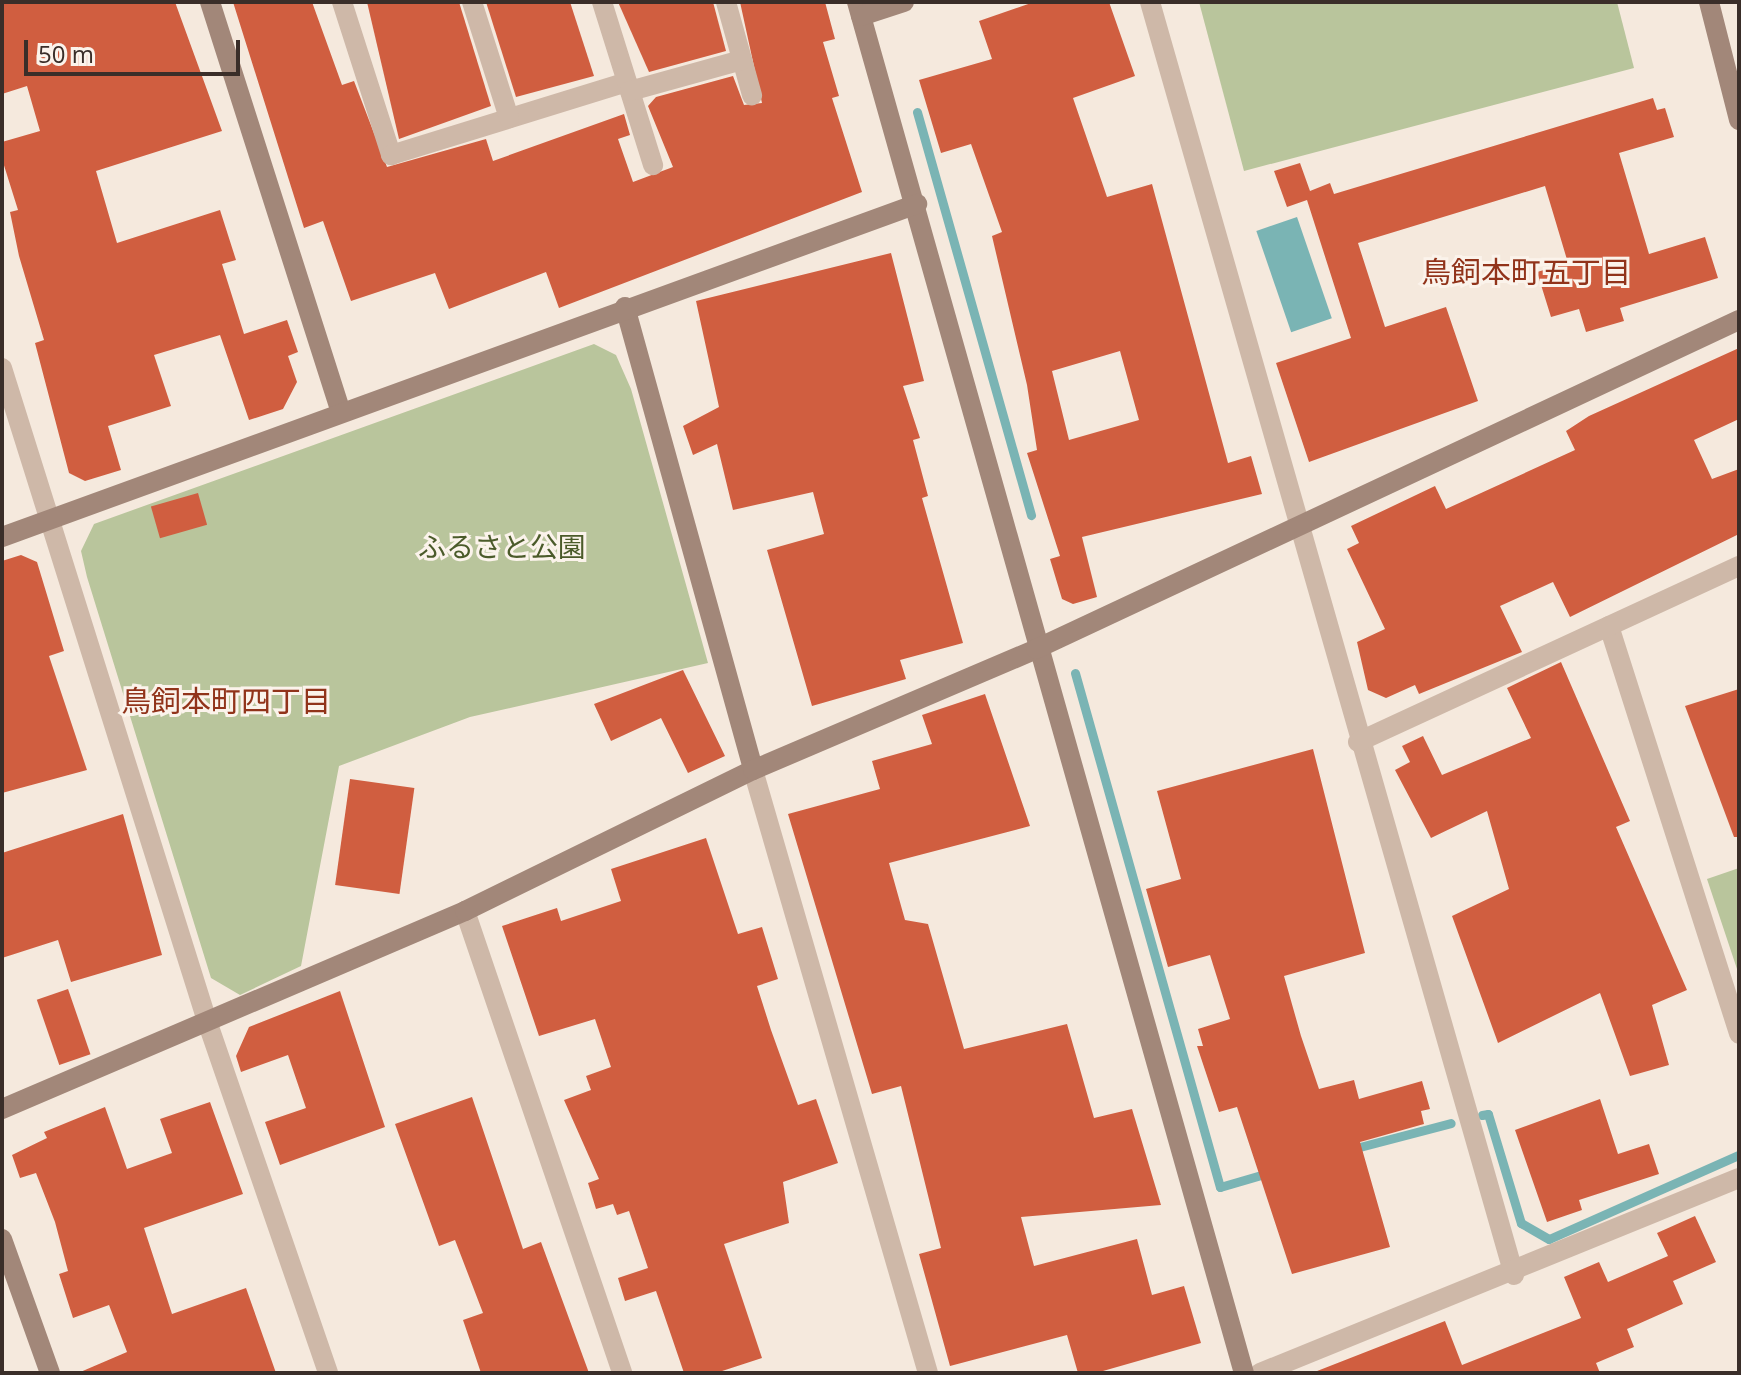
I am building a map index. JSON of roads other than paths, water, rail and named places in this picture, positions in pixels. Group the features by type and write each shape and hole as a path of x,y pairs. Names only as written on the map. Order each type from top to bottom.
{"street":[{"path":"210,2 341,412"},
{"path":"342,2 391,155 509,118 742,60"},
{"path":"472,2 509,118"},
{"path":"602,2 653,165"},
{"path":"726,2 752,95"},
{"path":"904,2 859,9 917,204 1036,649 1244,1373"},
{"path":"1150,2 1358,742 1514,1275"},
{"path":"1709,2 1739,120"},
{"path":"2,537 625,307 917,204"},
{"path":"625,307 753,770 928,1373"},
{"path":"2,1109 208,1024 465,911 753,770 1036,649 1297,522 1739,320"},
{"path":"2,368 47,521 208,1024 328,1373"},
{"path":"1358,742 1739,566"},
{"path":"1609,626 1739,1034"},
{"path":"465,911 622,1373"},
{"path":"1260,1373 1514,1275 1739,1178"},
{"path":"2,1239 50,1373"}],"water":[{"path":"1297,217 1332,318 1291,332 1256,231"}],"waterway":[{"path":"917,112 1031,515"},
{"path":"1075,673 1220,1187 1268,1173"},
{"path":"1482,1115 1488,1114 1521,1223 1549,1239 1739,1155"},
{"path":"1352,1149 1451,1123"}],"district":[{"name":"鳥飼本町五丁目","path":"1526,272"},
{"name":"鳥飼本町四丁目","path":"226,701"}],"park label":[{"name":"ふるさと公園","path":"502,546"}]}
